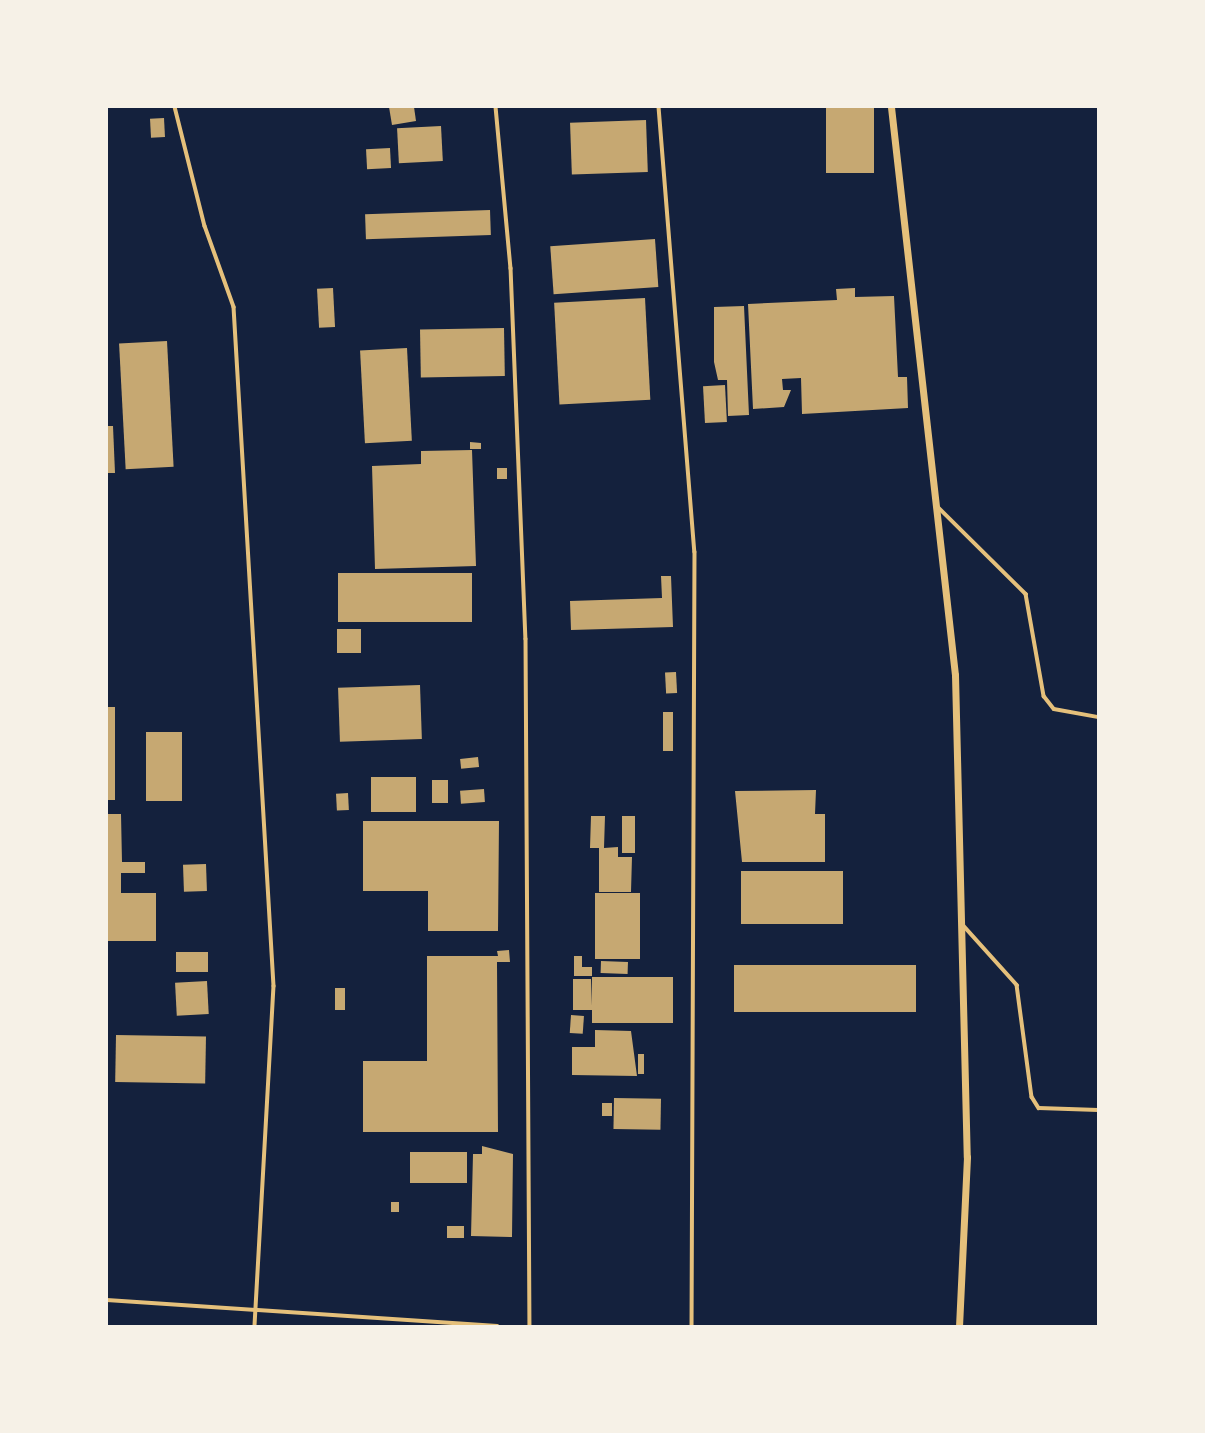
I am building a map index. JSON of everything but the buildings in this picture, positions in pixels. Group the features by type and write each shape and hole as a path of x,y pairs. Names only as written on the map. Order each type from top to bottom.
{"street":[{"path":"891,107 925,367 934,503 955,675 967,1157 959,1326"}],"lane":[{"path":"175,107 205,226 234,307 274,986 256,1326"},
{"path":"496,107 511,268 526,639 530,1326"},
{"path":"659,107 695,552 692,1326"},
{"path":"934,503 1026,594 1049,702 1071,715 1098,717"},
{"path":"961,923 1011,971 1017,985 1032,1097 1039,1108 1098,1110"},
{"path":"107,1300 497,1326"}]}
